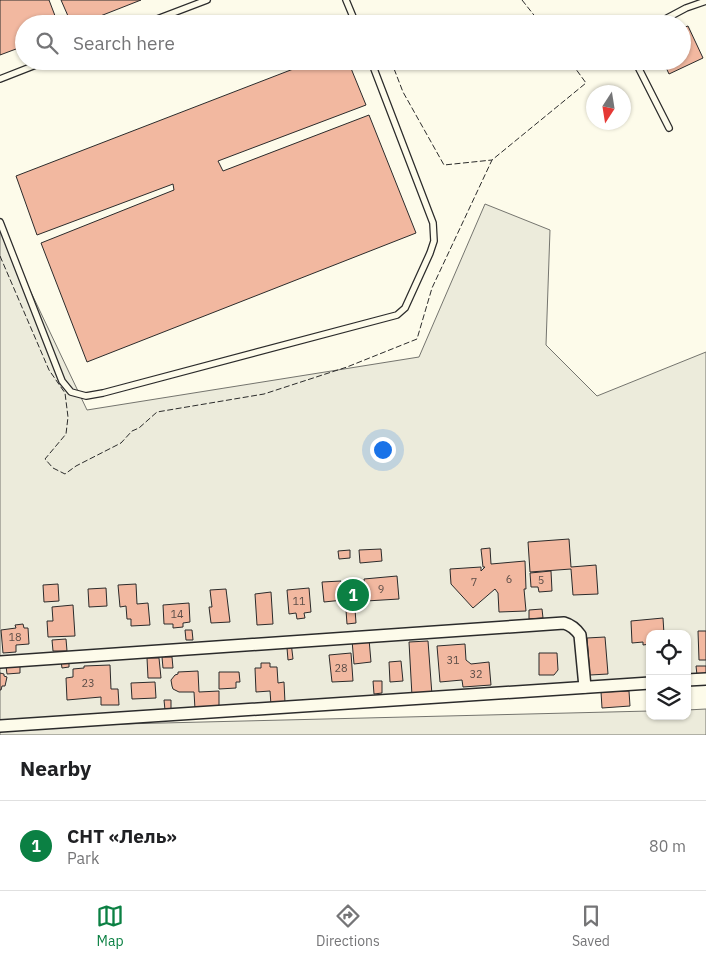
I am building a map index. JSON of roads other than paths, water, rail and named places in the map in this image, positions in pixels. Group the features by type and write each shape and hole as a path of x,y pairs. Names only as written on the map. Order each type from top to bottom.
{"street":[{"path":"0,662 564,623 572,625 580,635 585,687"},
{"path":"691,680 706,679"},
{"path":"0,726 646,683"}],"lane":[{"path":"168,15 207,0"},
{"path":"346,0 352,15"},
{"path":"673,15 706,1"},
{"path":"0,79 23,70"},
{"path":"0,222 62,381 71,392 86,396 397,315 405,308 430,253 434,241 433,223 374,70"},
{"path":"640,70 669,128"}],"place":[{"name":"СНТ «Лель»","path":"353,595"}]}
